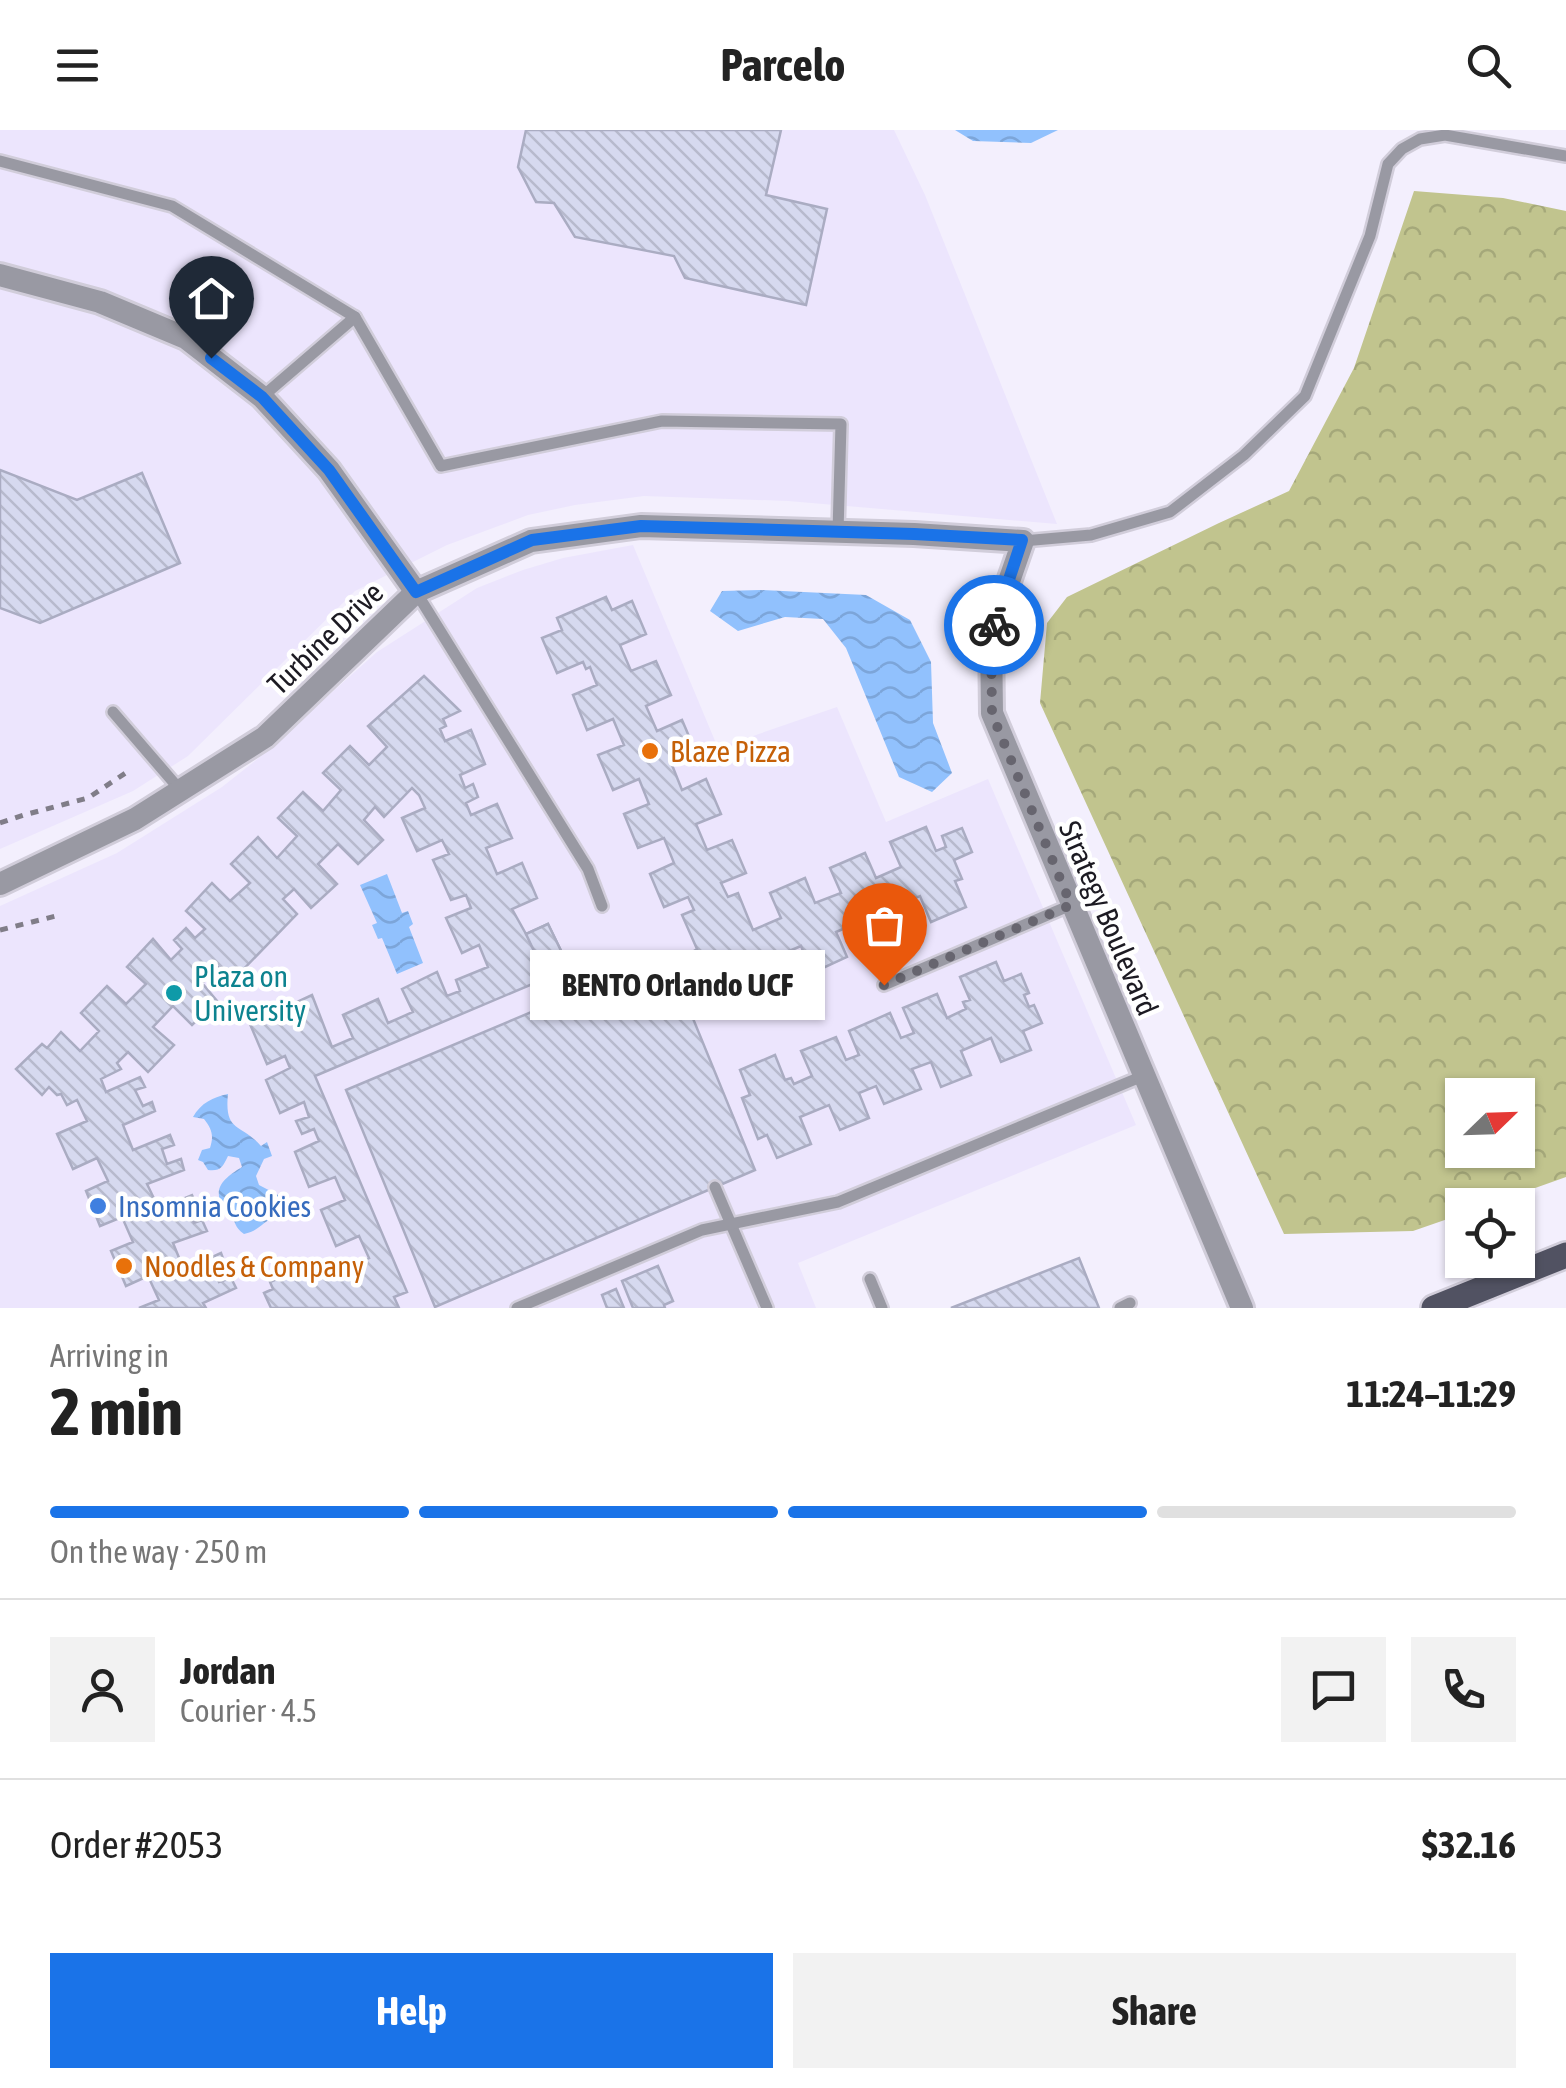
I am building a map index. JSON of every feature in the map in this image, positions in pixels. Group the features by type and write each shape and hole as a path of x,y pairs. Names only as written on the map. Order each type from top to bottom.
{"main road":[{"path":"1434,1308 1566,1255"}],"street":[{"path":"0,274 100,302 186,338 262,397 329,470 416,592"},
{"name":"Turbine Drive","path":"0,884 135,820 265,737 416,592 532,540 641,526 1022,540"},
{"name":"Strategy Boulevard","path":"1022,540 991,633 992,714 1242,1308"}],"lane":[{"path":"1022,540 1091,535 1170,512 1244,454 1305,396 1370,236 1388,164 1402,149 1445,134 1566,156"},
{"path":"0,162 172,206 355,317 442,466 662,421 841,424 838,532"},
{"path":"262,397 355,317"},
{"path":"416,592 588,868 602,906"},
{"path":"113,712 181,791"},
{"path":"884,985 1071,905"},
{"path":"518,1308 702,1230 831,1204 1143,1076"},
{"path":"715,1188 767,1308"},
{"path":"872,1308 870,1279 882,1308"}],"path":[{"path":"0,823 88,798 130,770"},
{"path":"0,930 56,916"}],"shaded area":[{"path":"0,130 894,130 925,195 1057,524 788,501 644,496 528,515 447,545 355,591 188,756 133,791 0,849"},
{"path":"633,545 718,748 837,707 886,822 988,779 1136,1125 798,1263 816,1308 0,1308 0,906 117,853 222,787 377,652 477,588 563,558"}],"green space":[{"path":"1414,191 1503,198 1566,211 1566,1177 1535,1188 1445,1188 1445,1220 1413,1231 1284,1234 1040,703 1047,623 1067,597 1289,491 1354,368"}],"water":[{"path":"955,130 1058,130 1031,143 973,141"},
{"path":"722,591 866,595 910,620 931,662 933,723 952,773 932,792 899,777 846,648 823,619 785,617 738,631 710,611"},
{"path":"387,874 402,913 408,911 413,924 409,927 423,963 397,974 372,925 377,923 360,885"},
{"path":"228,1094 231,1122 261,1146 267,1142 272,1156 264,1159 256,1176 259,1185 280,1196 276,1217 244,1234 222,1205 219,1194 225,1180 242,1167 239,1158 228,1156 221,1168 208,1170 198,1160 202,1150 210,1148 212,1133 204,1119 193,1117 208,1101"}],"building":[{"path":"526,130 781,130 766,195 827,209 806,305 685,278 674,256 575,237 554,203 536,202 518,167"},
{"path":"0,470 77,500 142,473 180,563 40,623 0,608"},
{"path":"606,597 612,610 632,601 646,634 620,645 631,671 656,661 671,695 646,706 657,731 682,720 697,755 672,765 682,790 706,779 721,814 696,824 707,850 732,840 746,873 721,883 728,897 738,893 753,930 781,918 770,893 805,878 815,903 841,893 830,868 865,853 876,878 901,867 890,842 926,827 936,851 946,847 942,836 962,828 972,852 954,860 962,879 955,881 966,907 931,922 920,896 895,906 906,932 870,948 859,922 836,932 847,957 812,973 801,946 775,957 786,982 752,997 742,972 716,981 711,970 697,976 692,965 699,962 694,951 697,949 682,915 694,910 688,897 664,907 650,874 674,863 664,838 638,848 624,814 649,804 639,779 613,790 598,755 624,745 613,719 587,730 573,695 597,685 590,667 586,669 583,662 557,673 542,638 562,630 557,618"},
{"name":"Plaza on University","path":"424,676 460,711 443,719 446,726 440,729 445,741 471,730 485,764 460,775 465,788 473,784 478,797 466,803 471,815 497,804 512,838 486,848 497,874 522,863 537,898 512,909 526,934 548,924 564,957 542,968 549,977 315,1076 407,1292 394,1297 399,1308 271,1308 264,1293 273,1289 270,1282 297,1270 301,1278 328,1267 331,1274 369,1258 359,1236 336,1246 321,1210 345,1200 335,1177 309,1187 295,1152 319,1141 314,1129 302,1134 296,1121 309,1117 304,1102 280,1113 266,1080 290,1068 285,1056 267,1064 250,1024 312,995 332,1047 353,1038 343,1015 378,999 388,1023 413,1012 402,989 437,972 447,996 460,991 456,980 488,967 479,945 462,953 446,918 471,908 466,895 451,900 433,860 449,854 442,840 417,851 402,818 425,808 419,795 412,788 384,817 375,807 364,820 383,840 358,864 338,844 318,864 337,884 311,908 294,889 283,899 297,914 233,980 218,967 202,983 217,1001 192,1025 173,1006 153,1027 174,1045 148,1072 128,1052 117,1063 121,1069 101,1079 106,1092 140,1077 145,1087 135,1090 143,1106 152,1102 155,1111 123,1125 133,1150 170,1135 174,1145 162,1149 167,1164 181,1159 184,1170 147,1184 159,1209 192,1195 198,1208 189,1211 194,1223 202,1220 207,1231 173,1243 184,1270 221,1253 225,1264 214,1270 219,1282 231,1278 236,1288 203,1303 206,1308 139,1308 159,1300 148,1276 126,1286 111,1251 133,1242 122,1217 100,1226 86,1191 108,1181 97,1158 73,1169 57,1134 87,1121 77,1100 67,1105 61,1094 49,1087 42,1095 16,1069 42,1044 47,1048 61,1032 80,1051 99,1031 81,1013 107,986 126,1004 146,984 127,967 153,939 171,960 182,949 174,940 186,928 195,938 205,929 186,911 212,883 230,901 250,883 231,864 258,837 277,858 297,836 278,818 303,792 323,811 341,790 323,773 350,746 369,765 387,747 368,726"},
{"path":"548,924 564,957 542,968 526,934"},
{"path":"667,955 755,1170 435,1307 346,1090"},
{"path":"996,962 1004,981 1021,974 1029,993 1024,995 1029,1007 1034,1005 1042,1023 1023,1031 1031,1050 1001,1062 991,1038 961,1051 971,1075 941,1087 931,1062 912,1069 921,1089 884,1104 876,1086 859,1093 869,1118 840,1130 829,1105 800,1117 811,1144 777,1158 767,1135 758,1139 742,1098 750,1095 740,1070 775,1055 785,1080 791,1078 794,1084 812,1076 801,1051 836,1037 846,1060 859,1055 849,1031 890,1013 901,1038 914,1033 903,1008 937,994 947,1018 966,1009 963,1002 970,1000 960,977"},
{"path":"1079,1258 1099,1308 951,1308"},
{"path":"658,1266 673,1301 665,1308 633,1308 622,1281"},
{"path":"616,1289 624,1308 607,1308 602,1295"}],"way so far":[{"path":"884,985 1071,905 992,714 994,625"}],"place":[{"name":"Blaze Pizza","path":"650,751"},
{"name":"BENTO Orlando UCF","path":"884,985"},
{"name":"Plaza on University","path":"174,993"},
{"name":"Insomnia Cookies","path":"98,1206"},
{"name":"Noodles & Company","path":"124,1266"}],"route":[{"path":"211,358 262,397 329,470 416,592 532,540 641,526 1022,540 994,625"}]}
